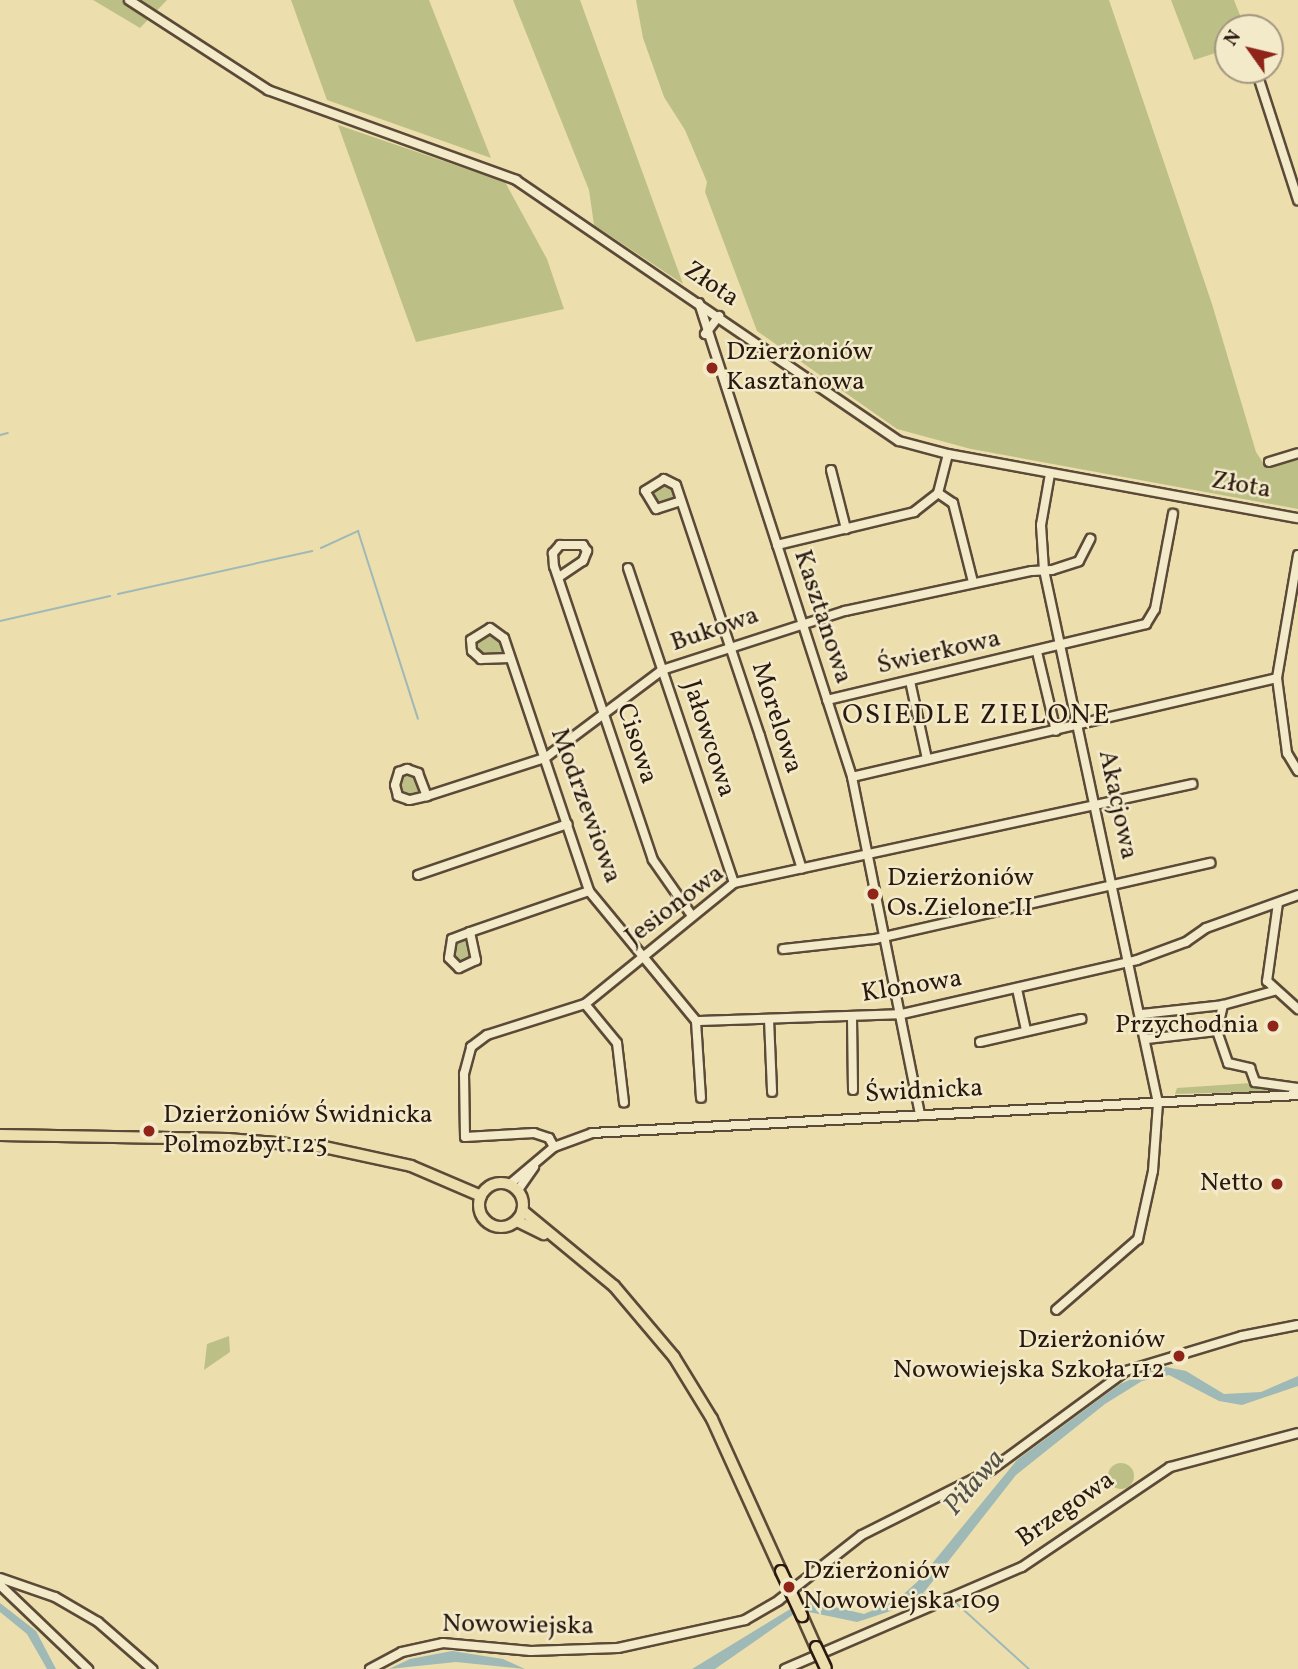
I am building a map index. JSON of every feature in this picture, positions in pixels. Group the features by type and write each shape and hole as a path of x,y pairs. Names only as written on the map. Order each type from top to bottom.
{"main road":[{"path":"0,1135 279,1141 367,1154 483,1193"},
{"path":"520,1216 505,1227 487,1223 479,1210 483,1193 494,1184 514,1187 520,1216 559,1242 632,1305 695,1388 826,1669"}],"street":[{"name":"Złota","path":"129,0 268,90 504,173 719,316 892,437 948,454 1298,519"},
{"path":"1261,84 1298,200"},
{"name":"Kasztanowa","path":"699,303 705,334 852,777 871,855 920,1115"},
{"path":"705,334 719,316"},
{"path":"1269,462 1298,453"},
{"path":"777,545 914,512 939,493 948,454"},
{"path":"831,470 846,530"},
{"name":"Akacjowa","path":"1050,474 1041,525 1044,570 1131,962 1158,1103 1151,1184 1138,1239 1056,1310"},
{"name":"Morelowa","path":"681,501 656,509 645,491 656,481 671,479 681,501 802,869"},
{"path":"939,493 953,503 972,582"},
{"name":"Świerkowa","path":"827,700 1038,652 1146,624 1155,609 1173,514"},
{"name":"Bukowa","path":"427,796 418,773 407,769 398,772 395,785 398,796 409,800 427,796 545,758 662,670 802,623 972,582 1079,561 1090,539"},
{"name":"Cisowa","path":"559,577 583,561 587,551 583,545 564,543 555,548 559,577 653,860 692,916"},
{"path":"1298,555 1277,678 1287,753 1298,771"},
{"name":"Jałowcowa","path":"628,568 734,883"},
{"name":"Modrzewiowa","path":"510,658 481,659 472,651 471,640 483,630 497,629 510,658 589,891 696,1021"},
{"path":"1038,652 1056,731"},
{"path":"852,777 1277,678"},
{"path":"910,681 927,759"},
{"name":"Jesionowa","path":"555,1147 548,1138 534,1133 465,1137 464,1074 471,1047 487,1035 585,1004 734,883 1192,784"},
{"path":"418,875 568,824"},
{"path":"783,949 886,936 1210,863"},
{"path":"470,932 476,960 459,968 449,958 449,945 470,932 589,891"},
{"name":"Klonowa","path":"696,1021 852,1018 902,1014 1131,962 1298,895"},
{"path":"1278,903 1266,973 1274,991 1298,1009"},
{"path":"1017,989 1026,1030"},
{"path":"1142,1014 1223,1005 1274,991"},
{"path":"585,1004 617,1043 624,1103"},
{"path":"1223,1005 1217,1031 1228,1063 1250,1069 1255,1082 1298,1088"},
{"path":"852,1018 853,1090"},
{"path":"769,1019 772,1092"},
{"path":"979,1042 1081,1019"},
{"path":"696,1021 701,1098"},
{"path":"1147,1039 1217,1031"},
{"name":"Świdnicka","path":"514,1187 542,1156 555,1147 592,1133 1298,1095"},
{"name":"Nowowiejska","path":"370,1669 402,1652 443,1643 531,1651 618,1648 745,1620 779,1600 862,1535 991,1470 1113,1378 1184,1352 1298,1325"},
{"name":"Brzegowa","path":"785,1669 1022,1567 1170,1467 1298,1433"},
{"path":"0,1577 55,1597 98,1622 152,1669"},
{"path":"0,1585 88,1669"}],"green space":[{"path":"93,0 167,0 140,28"},
{"path":"291,0 429,0 491,158 327,100"},
{"path":"513,0 580,0 683,284 594,225 589,190"},
{"path":"636,0 1109,0 1212,304 1256,452 1266,467 1298,456 1298,509 971,449 897,429 757,331 705,192 707,182 685,130 664,97 643,38"},
{"path":"1171,0 1234,0 1240,14 1214,14 1214,54 1194,60"},
{"path":"338,125 505,182 547,259 564,309 416,342"},
{"path":"663,482 672,485 675,494 672,503 663,506 654,503 651,494 654,485"},
{"path":"491,632 500,636 503,655 485,657 476,651 476,640"},
{"path":"409,773 417,777 421,785 417,793 409,797 401,793 397,785 401,777"},
{"path":"464,937 473,958 461,965 452,954 454,943"},
{"path":"1251,1083 1296,1091 1175,1094 1177,1088"},
{"path":"229,1336 230,1352 204,1370 207,1344"},
{"path":"1121,1463 1130,1467 1134,1476 1130,1485 1121,1489 1112,1485 1108,1476 1112,1467"}],"water":[{"path":"1161,1366 1186,1371 1224,1394 1261,1392 1298,1376 1298,1386 1242,1405 1219,1401 1169,1375 1142,1381 1105,1404 1016,1475 925,1591 906,1606 857,1622 809,1612 794,1614 715,1669 692,1669 805,1600 864,1614 897,1600 917,1582 1017,1460 1120,1384"},
{"path":"0,1603 36,1631 56,1669 47,1669 27,1634 0,1612"},
{"path":"452,1651 503,1659 525,1669 456,1662 389,1669 410,1659"}],"waterway":[{"path":"0,435 8,433"},
{"path":"321,548 358,531 418,719"},
{"path":"118,594 312,551"},
{"path":"0,621 110,596"},
{"path":"921,1592 931,1599 945,1593"},
{"path":"955,1602 1029,1669"}],"place":[{"name":"Dzierżoniów Kasztanowa","path":"712,368"},
{"name":"Dzierżoniów Os.Zielone II","path":"873,894"},
{"name":"Przychodnia","path":"1273,1026"},
{"name":"Dzierżoniów Świdnicka Polmozbyt 125","path":"149,1131"},
{"name":"Netto","path":"1277,1184"},
{"name":"Dzierżoniów Nowowiejska Szkoła 112","path":"1179,1356"},
{"name":"Dzierżoniów Nowowiejska 109","path":"789,1587"}],"district":[{"name":"OSIEDLE ZIELONE","path":"977,716"}],"water label":[{"name":"Piława","path":"975,1483"}]}
